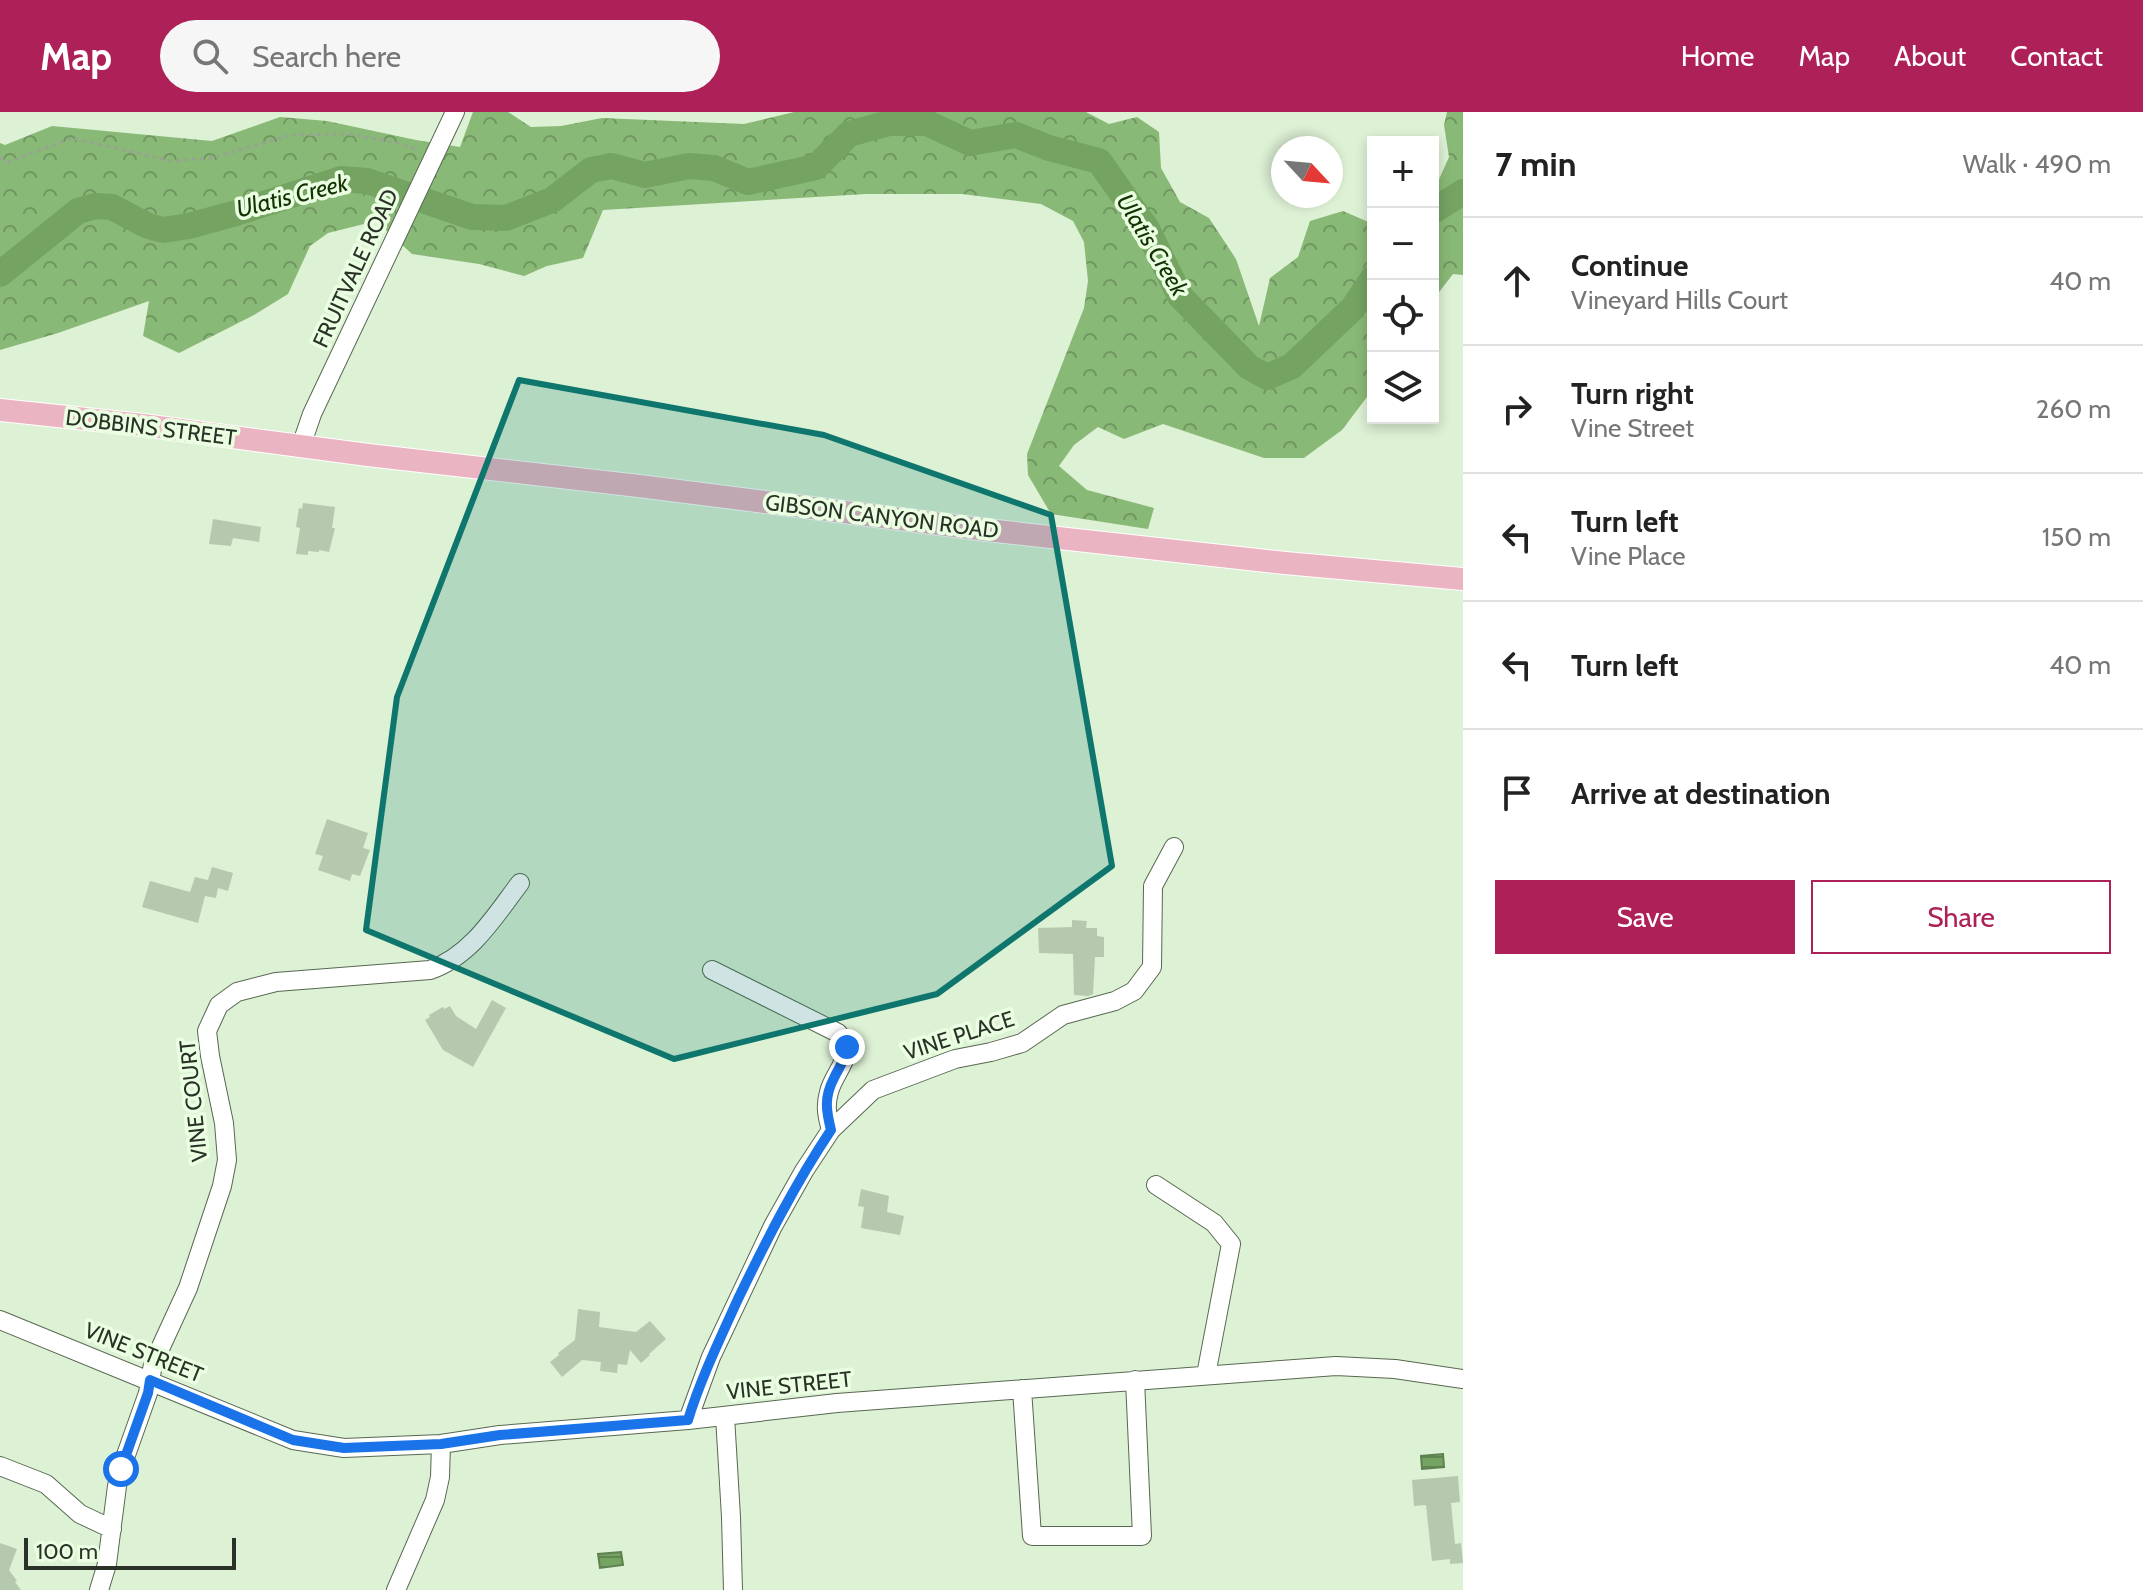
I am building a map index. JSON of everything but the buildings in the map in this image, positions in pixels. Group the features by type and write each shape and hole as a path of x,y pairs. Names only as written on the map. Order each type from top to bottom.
{"main road":[{"name":"DOBBINS STREET","path":"0,410 301,446"},
{"name":"GIBSON CANYON ROAD","path":"301,446 987,530 1463,579"}],"street":[{"name":"FRUITVALE ROAD","path":"301,446 312,414 455,112"},
{"name":"VINE PLACE","path":"688,1420 711,1357 773,1226 831,1130 873,1090 955,1059 1022,1043 1063,1015 1115,1001 1134,991 1152,967 1153,886 1174,847"},
{"name":"VINE COURT","path":"99,1590 107,1564 121,1469 148,1393 153,1364 188,1288 222,1186 227,1160 224,1123 207,1031 219,1005 237,992 276,982 430,970 445,965 466,949 520,883"},
{"path":"712,970 842,1037 847,1047 846,1056 833,1079 826,1109 831,1130"},
{"path":"1156,1185 1214,1223 1231,1244 1206,1375"},
{"name":"VINE STREET","path":"0,1320 293,1440 344,1448 441,1444 500,1435 688,1420 837,1403 1336,1366 1395,1369 1463,1379"},
{"path":"1022,1389 1032,1536 1142,1536 1135,1380"},
{"path":"725,1416 733,1590"},
{"path":"396,1590 435,1500 440,1477 441,1444"},
{"path":"0,1466 46,1484 80,1514 112,1529"}],"path":[{"path":"0,158 9,162 71,138 171,161 212,158 291,135 348,134 398,143 430,163"}],"highlighted area":[{"path":"519,380 824,435 1051,515 1112,866 937,994 674,1059 366,930 397,697"}],"green space":[{"path":"473,112 508,112 531,127 561,126 602,118 744,124 794,112 1086,112 1109,124 1137,117 1159,132 1161,168 1180,202 1209,218 1236,259 1259,326 1270,278 1298,257 1310,221 1343,211 1367,221 1367,397 1342,430 1304,458 1264,458 1163,424 1124,439 1098,427 1074,445 1059,466 1087,490 1154,508 1148,529 1051,514 1028,475 1027,454 1084,308 1088,281 1084,242 1073,221 1041,204 962,194 866,194 603,210 583,258 547,266 524,276 479,264 412,254 376,221 328,233 310,246 288,294 179,353 143,336 149,301 0,350 0,143 5,145 52,126 212,141 280,117 327,121 460,147"},
{"path":"1447,112 1463,112 1463,275 1453,274 1439,292 1439,180 1449,157 1444,125"}],"shaded area":[{"path":"1443,1454 1444,1467 1422,1469 1421,1456"},
{"path":"621,1552 623,1565 600,1568 598,1554"}],"waterway":[{"name":"Ulatis Creek","path":"0,274 78,211 95,206 112,207 148,226 163,230 236,213 341,179 367,181 472,217 506,218 552,200 591,170 612,166 645,175 689,166 714,168 748,182 816,167 849,134 889,123 927,123 970,143 1016,135 1049,148 1099,161 1147,229 1180,296 1249,367 1267,377 1292,366 1353,308 1372,280"},
{"name":"Ulatis Creek","path":"1438,208 1463,192"}],"route":[{"path":"121,1469 150,1380 293,1440 344,1448 441,1444 500,1435 688,1420 711,1357 773,1226 831,1130 826,1109 828,1094 846,1056 847,1047"}]}
